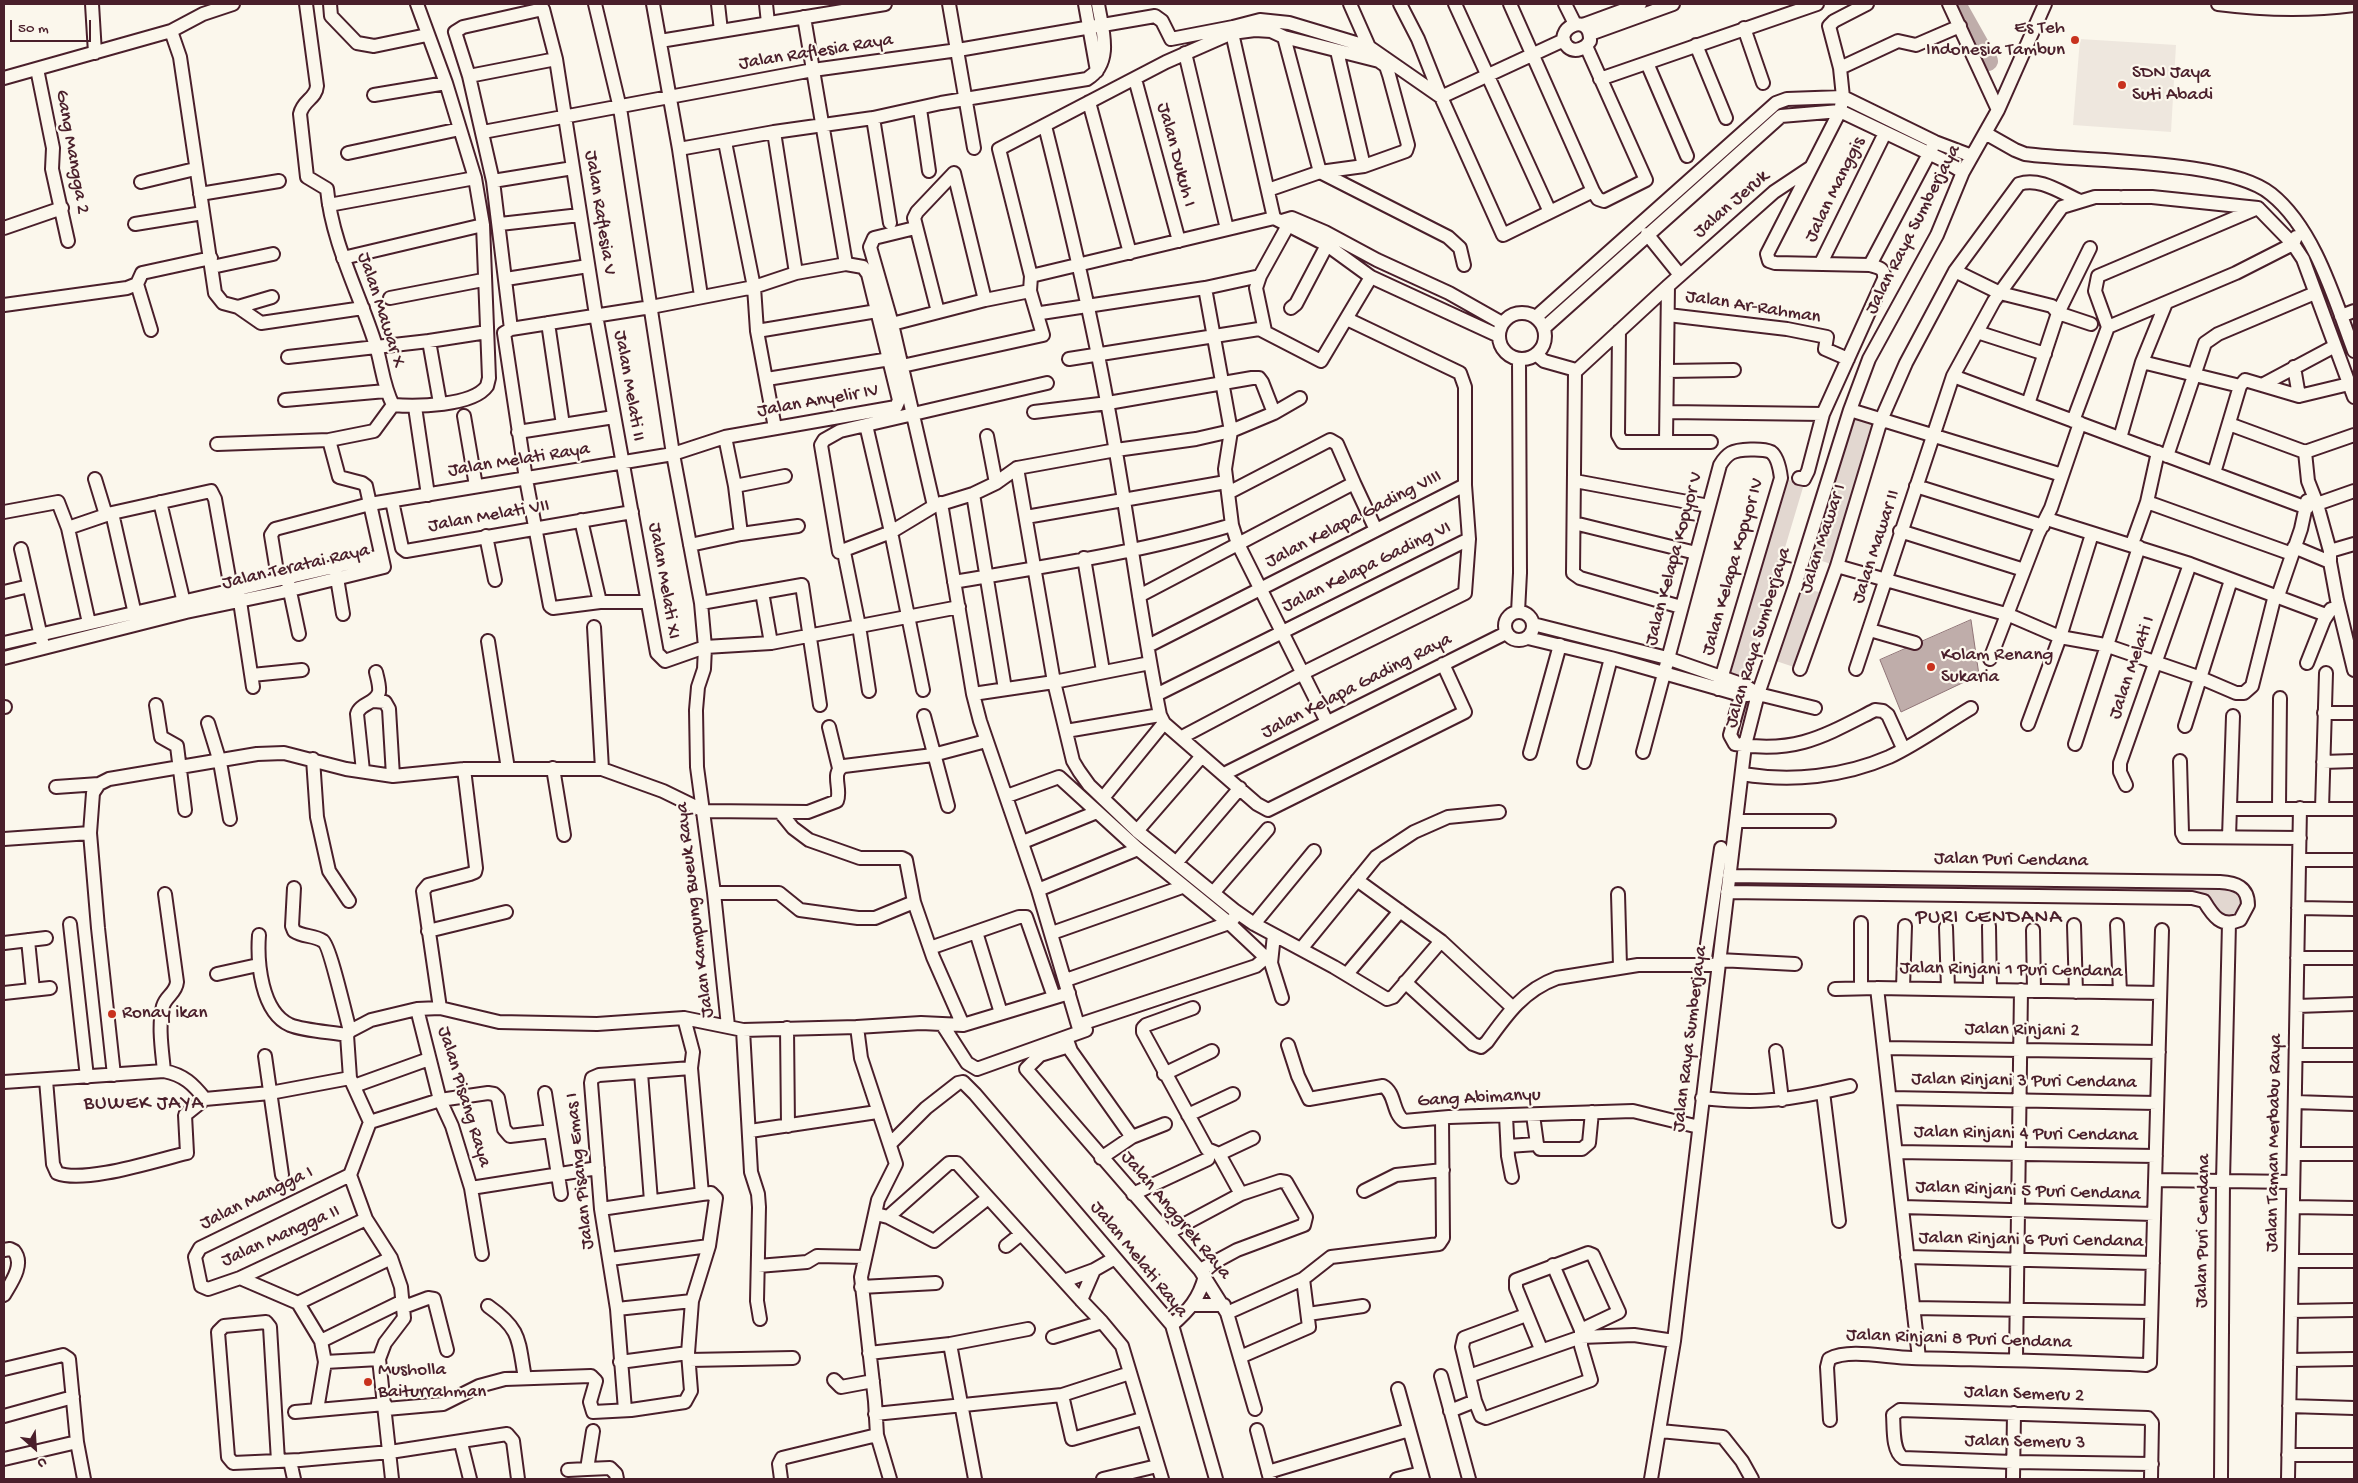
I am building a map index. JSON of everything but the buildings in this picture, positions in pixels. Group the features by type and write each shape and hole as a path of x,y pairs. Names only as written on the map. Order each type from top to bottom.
{"street":[{"path":"92,4 95,53"},
{"path":"4,78 171,31 201,9 233,4"},
{"name":"Jalan Mawar X","path":"306,4 317,86 314,95 302,105 302,131 308,177 327,189 329,205 343,258 363,308 376,347 386,392 393,405"},
{"path":"330,4 331,16 357,43 374,46 427,35"},
{"path":"217,444 329,440 374,431 393,405 415,407 440,403 476,395 487,386 483,225 475,178 446,83 417,4"},
{"name":"Jalan Kampung Bueuk Raya","path":"349,1033 371,1020 417,1009 440,1008 473,1018 500,1022 597,1024 684,1018 728,1026 714,893 697,767 695,736 698,687 704,669 705,647 701,603 673,454 620,108 595,4"},
{"path":"653,4 679,149 701,296"},
{"path":"718,4 721,31"},
{"path":"766,4 768,23"},
{"path":"660,41 768,23 811,12 885,4"},
{"path":"949,4 974,148"},
{"path":"1085,4 1097,71"},
{"path":"679,149 774,132 873,118 966,99 1088,79 1097,71 1104,60 1098,4"},
{"path":"1350,4 1369,47 1440,97"},
{"path":"1400,4 1418,39 1440,97 1503,235 1593,191"},
{"path":"1455,4 1550,212"},
{"path":"1510,4 1593,191 1598,199 1604,201 1646,180 1600,80 1584,32 1566,4"},
{"path":"1584,32 1640,4"},
{"path":"1600,80 1817,4"},
{"path":"1799,478 1804,479 1808,471 1823,414 1884,279 1884,271 1870,264 1775,263 1767,259 1784,218 1840,111 1843,97 1840,68 1830,26 1834,21 1866,4"},
{"path":"1949,4 1998,110"},
{"name":"Jalan Raya Sumberjaya","path":"1651,1479 1674,1341 1745,745 1758,694 1795,586 1850,410 1869,359 1937,236 1963,172 1998,110 2046,4"},
{"path":"2218,4 2318,10 2354,5"},
{"path":"1584,32 1580,50 1573,50 1567,46 1564,40 1564,33 1568,27 1584,32 1664,5"},
{"name":"Jalan Raflesia V","path":"469,76 456,32 457,29 544,9 556,59 596,315"},
{"path":"648,602 600,602 553,608 550,606 526,479 503,336 511,329 651,307 754,286 796,273 846,264 814,70 811,12"},
{"name":"Jalan Raflesia Raya","path":"483,132 620,108 669,96 814,70 958,50 1155,16 1162,21 1171,39 1260,20 1289,23 1369,47"},
{"path":"1840,68 1898,41 1916,45 1960,26"},
{"path":"1744,28 1763,83"},
{"path":"902,366 1043,335 1030,291 1031,276 999,149 1185,53 1232,33 1255,30 1271,31 1284,37 1379,61 1386,66 1408,145 1406,151 1400,155 1364,166 1320,172 1268,190"},
{"path":"171,31 180,57 215,293 224,303 238,307 261,323 363,308"},
{"path":"1232,33 1268,190 1284,221 1326,245 1371,278 1499,336"},
{"path":"1284,37 1320,172 1448,237 1460,248 1464,265"},
{"path":"1440,97 1564,40"},
{"path":"1696,45 1726,118"},
{"path":"1337,51 1364,166"},
{"path":"1185,53 1227,229"},
{"path":"511,329 494,180 469,76 556,59"},
{"path":"1647,63 1687,156"},
{"name":"Gang Mangga 2","path":"37,69 53,148 52,169 68,241"},
{"name":"Jalan Dukuh I","path":"1135,78 1179,241"},
{"path":"374,95 446,83"},
{"path":"1536,317 1658,207 1738,139 1771,106 1787,100 1843,97 1932,148 1963,172"},
{"path":"1089,102 1130,253"},
{"path":"920,109 929,171"},
{"path":"1544,328 1778,118 1790,114 1840,111 1885,133 1932,148 1972,156"},
{"path":"873,118 890,223"},
{"path":"1045,126 1080,266 1108,403 1138,596 1162,719 1257,804 1268,810 1465,712 1443,664"},
{"path":"348,153 460,129"},
{"path":"774,132 796,273"},
{"name":"Jalan Manggis","path":"1821,263 1885,133"},
{"path":"1985,133 2025,154 2198,169 2242,179 2272,194 2300,227 2330,288 2354,351"},
{"path":"725,142 754,286 757,331 775,428"},
{"path":"1870,264 1932,148"},
{"path":"494,180 573,168"},
{"name":"Jalan Jeruk","path":"1575,376 1619,331 1680,275 1774,192 1810,168"},
{"path":"141,182 196,169"},
{"path":"938,312 915,228 914,218 917,212 954,173 985,300"},
{"path":"329,205 475,178"},
{"path":"200,194 279,181"},
{"name":"Jalan Mawar I","path":"1800,669 1837,566 1881,420 1906,363 1955,271 2019,184 2027,181 2044,184 2078,200"},
{"path":"2078,200 2095,197 2152,197 2258,208 2293,244 2303,259 2354,397"},
{"name":"Jalan Mawar II","path":"1856,669 1886,580 1900,531 1954,376 2000,293 2062,206 2078,200"},
{"path":"4,228 62,208"},
{"path":"1990,659 2009,615 2024,570 2045,523 2108,327 2095,291 2098,276 2258,208"},
{"path":"135,224 203,212"},
{"path":"500,224 580,214"},
{"path":"1265,331 1256,288 1284,221"},
{"path":"1031,276 1080,266 1227,229 1284,221 1325,232 1377,260 1449,293 1502,323"},
{"path":"343,258 483,225"},
{"path":"2108,327 2236,273 2293,244 2300,227"},
{"path":"915,228 874,238 870,244 938,505 959,607 973,694 986,741 1023,842 1052,933 1079,1028"},
{"path":"1647,234 1680,275"},
{"path":"1291,308 1296,304 1326,245"},
{"path":"2028,404 2045,354 2055,310 2090,248"},
{"path":"151,330 137,284 142,273 273,254"},
{"name":"Jalan Anyelir IV","path":"673,454 725,438 896,407 899,400 866,270 858,264 846,264"},
{"path":"506,279 588,266"},
{"path":"1955,271 2000,293 2055,310 2091,324"},
{"path":"1041,312 1088,307 1205,288 1260,276"},
{"path":"1069,359 1251,330 1265,331 1321,361 1371,278"},
{"path":"390,298 483,280"},
{"path":"4,305 127,288 137,284"},
{"path":"1666,441 1668,412 1668,286"},
{"path":"1205,288 1220,384 1231,431 1225,469 1232,525 1238,544 1327,722"},
{"path":"892,324 985,300 1030,291"},
{"path":"2075,744 2136,546 2147,502 2202,347 2208,340 2315,293"},
{"path":"238,307 272,297"},
{"path":"2120,438 2142,362 2166,303"},
{"path":"757,331 877,311"},
{"path":"2341,316 2354,311"},
{"path":"1518,313 1525,313 1536,317 1544,328 1546,338 1543,347 1529,358 1519,359 1505,352 1499,336 1502,323 1507,318 1518,313"},
{"name":"Jalan Melati II","path":"596,315 623,463"},
{"name":"Jalan Ar-Rahman","path":"1668,315 1787,329 1827,337 1825,349 1848,360"},
{"path":"1182,737 1303,673 1462,596 1467,589 1469,539 1465,485 1466,388 1460,373 1347,319"},
{"path":"548,323 563,425"},
{"path":"1619,331 1618,435 1624,443 1666,441 1711,442"},
{"path":"288,357 429,341 487,332"},
{"path":"1977,332 2045,354"},
{"path":"429,341 440,403"},
{"path":"2262,385 2335,346"},
{"path":"1536,354 1544,362 1575,376 1573,573 1576,577 1681,607"},
{"path":"767,379 890,359"},
{"path":"1518,612 1520,573 1519,359"},
{"path":"2142,362 2240,386"},
{"path":"2294,367 2299,396"},
{"path":"1667,371 1734,370"},
{"path":"1954,376 2214,473 2312,506 2354,491"},
{"path":"1034,412 1108,403 1259,378 1274,412"},
{"path":"2214,473 2240,386 2246,380 2299,396 2350,384"},
{"path":"869,691 859,626 841,552 821,445 824,440 840,431 1047,384"},
{"path":"285,400 386,392"},
{"path":"841,552 891,532 938,505 973,494 996,483 1017,468 1116,450 1196,439 1231,431 1300,398"},
{"path":"415,407 428,495"},
{"path":"1850,410 2062,475"},
{"path":"1668,412 1823,414"},
{"path":"464,416 476,486"},
{"path":"518,432 614,417"},
{"path":"2230,424 2305,452 2354,435"},
{"path":"866,425 891,532 922,690"},
{"path":"987,436 996,483"},
{"path":"725,438 742,534"},
{"path":"329,440 339,477 364,484 370,504"},
{"path":"1026,518 1227,487 1330,440 1337,444 1376,530"},
{"name":"Jalan Kelapa Kopyor V","path":"1642,752 1720,465 1728,455 1734,452 1766,450 1774,455"},
{"path":"2305,452 2312,506 2330,557 2337,600 2354,670"},
{"name":"Jalan Melati Raya","path":"283,577 272,531 370,504 673,454"},
{"name":"Jalan Kelapa Kopyor IV","path":"1720,683 1781,478 1780,468 1774,455"},
{"name":"Jalan Melati XI","path":"623,463 652,634 657,653 665,662 705,647"},
{"path":"1017,468 1054,682 1076,766 1089,785 1137,831 1176,864 1254,924 1347,974 1387,999 1392,997 1441,942"},
{"path":"735,486 785,476"},
{"path":"95,479 109,514 136,620"},
{"path":"1575,481 1709,506"},
{"path":"1138,596 1354,483"},
{"name":"Jalan Kelapa Gading VIII","path":"1148,646 1465,485"},
{"path":"1916,486 2045,523 2136,546 2190,564 2326,615"},
{"path":"68,528 109,514 211,491 215,499 235,588 240,602 253,681 302,670"},
{"path":"973,494 988,576 1005,689"},
{"name":"Jalan Melati VII","path":"392,501 401,546 405,550 632,512"},
{"path":"4,512 57,502 68,528 89,623"},
{"path":"160,502 184,606"},
{"path":"2147,502 2293,550 2330,557 2354,544"},
{"name":"Jalan Teratai Raya","path":"4,658 44,650 235,588 283,577 384,567 370,504"},
{"path":"1837,566 2009,615 2060,636 2105,645 2201,678 2236,693 2249,690 2254,680 2277,596 2293,550 2312,506"},
{"path":"581,520 600,602"},
{"path":"1574,523 1696,553"},
{"path":"954,582 1132,550 1190,538 1232,525"},
{"path":"690,545 742,534 798,526"},
{"path":"1900,531 2024,570"},
{"path":"2028,724 2060,636 2092,534"},
{"path":"486,536 495,580"},
{"name":"Jalan Kelapa Gading VI","path":"1156,695 1282,630 1469,539"},
{"path":"21,549 44,650"},
{"path":"1084,558 1103,671"},
{"name":"Jalan Melati I","path":"2126,786 2120,772 2120,763 2190,564"},
{"path":"336,573 343,614"},
{"name":"Jalan Teratai Raya","path":"184,606 240,602 290,590 336,573"},
{"path":"283,577 290,590 299,634"},
{"path":"2185,726 2231,580"},
{"path":"701,603 802,585 820,705"},
{"path":"4,592 29,586"},
{"path":"762,592 771,643"},
{"path":"2307,663 2326,615 2337,600"},
{"path":"705,647 771,643 959,607"},
{"path":"1518,612 1528,615 1533,624 1532,632 1528,638"},
{"path":"1518,612 1506,620 1506,633 1512,639 1528,638 1611,658 1663,678 1720,683"},
{"name":"Jalan Teratai Raya","path":"4,643 89,623 136,620"},
{"path":"1533,624 1667,658 1720,683 1815,708"},
{"path":"594,627 602,768"},
{"path":"1870,630 1915,643"},
{"name":"Jalan Kelapa Gading Raya","path":"1224,774 1506,633"},
{"path":"488,641 508,769"},
{"path":"1530,753 1560,645"},
{"path":"1584,762 1611,658"},
{"path":"973,694 1054,682 1150,663"},
{"path":"374,701 379,692 376,672"},
{"path":"2322,809 2326,673"},
{"path":"1742,690 1730,735 1732,742 1773,747 1809,742 1875,710 1883,711 1888,715 1903,748"},
{"path":"2280,698 2280,808"},
{"path":"362,771 357,714 360,707 374,701 385,702 389,709 393,776"},
{"path":"156,706 161,737 177,746 185,810"},
{"path":"1742,774 1757,776 1826,776 1869,765 1903,748 1971,708"},
{"path":"2324,713 2354,713"},
{"path":"924,716 948,806"},
{"path":"2229,837 2233,716"},
{"path":"1066,731 1162,719"},
{"path":"1103,798 1162,719"},
{"path":"208,723 220,762 230,819"},
{"path":"56,787 99,784 110,780 257,754 284,754 393,776 464,768 602,768 663,791 704,811 808,812 836,803 839,799 836,773 839,768 829,727"},
{"path":"839,768 933,755 986,741"},
{"path":"1137,831 1202,756"},
{"path":"314,759 318,817 330,871 338,886 350,900"},
{"path":"2180,761 2182,835 2187,838 2300,838"},
{"path":"2323,762 2354,761"},
{"path":"440,1008 423,891 424,887 475,872 464,768"},
{"path":"553,768 564,835"},
{"path":"942,1024 967,1062 977,1069 1068,1042 1079,1028 1256,966 1263,960 1263,955 1229,923 1138,849 1059,777 1007,796"},
{"path":"99,784 93,793 90,833 114,1075"},
{"path":"1176,864 1240,788"},
{"name":"Jalan Taman Merbabu Raya","path":"2288,1479 2300,808"},
{"path":"2230,809 2354,809"},
{"path":"780,812 793,828 809,840 860,858 904,859 914,902 930,948 963,1025"},
{"path":"1023,842 1097,812"},
{"path":"1301,949 1376,857 1414,832 1437,821 1448,817 1499,812"},
{"path":"1736,821 1829,821"},
{"path":"1213,893 1268,829"},
{"path":"4,839 90,833"},
{"path":"1704,965 1720,848"},
{"path":"1038,890 1138,849"},
{"path":"1254,924 1314,852"},
{"path":"2299,860 2354,860"},
{"name":"Jalan Puri Cendana","path":"1727,892 2192,898 2204,901 2213,916 2229,923 2240,920 2248,906 2247,894 2244,890 2229,882 1729,876"},
{"path":"1838,876 1838,894"},
{"path":"1959,895 1960,879"},
{"path":"1357,880 1441,942 1512,1008"},
{"path":"1052,933 1182,886"},
{"path":"294,888 292,926 294,931 326,942 331,955 349,1033 352,1082 370,1122 350,1175 366,1219 391,1258 404,1304 404,1318 384,1343 379,1359 386,1406 392,1479"},
{"path":"714,893 780,894 800,910 871,919 914,902"},
{"path":"164,1071 161,1036 163,1008 166,999 175,991 177,982 165,894"},
{"path":"1618,894 1620,966"},
{"path":"2298,908 2354,909"},
{"path":"1347,974 1400,911"},
{"path":"428,931 506,912"},
{"path":"728,1026 743,1030 963,1025 1054,996 1067,986 1229,923 1239,913"},
{"path":"930,948 1019,917 1026,917 1054,996"},
{"path":"1861,923 1861,988"},
{"name":"Jalan Puri Cendana","path":"2221,1479 2223,1181 2229,923"},
{"path":"70,924 87,1077"},
{"path":"2074,925 2076,992"},
{"path":"2116,925 2120,992"},
{"path":"1903,988 1905,926"},
{"path":"1990,926 1990,990"},
{"path":"1946,927 1948,989"},
{"path":"2033,930 2034,991"},
{"path":"1913,1308 2151,1312 2162,930"},
{"path":"976,932 1002,1013"},
{"path":"259,935 258,964 268,1000 282,1019 290,1025 349,1033"},
{"path":"1274,935 1272,964 1282,998"},
{"path":"4,943 46,938"},
{"path":"28,940 33,990"},
{"path":"2297,958 2354,958"},
{"path":"1406,982 1473,1044 1481,1047 1522,998 1545,982 1569,975 1620,966 1704,965 1719,963 1796,964"},
{"path":"217,974 258,964"},
{"path":"1079,1028 1254,976 1272,964"},
{"path":"4,993 50,988"},
{"path":"1877,988 1919,1358"},
{"name":"Jalan Rinjani 1 Puri Cendana","path":"1835,989 1903,988 2160,993"},
{"path":"2016,1359 2021,990"},
{"path":"2297,1006 2354,1004"},
{"path":"1193,1008 1143,1028 1164,1074 1207,1149 1241,1194"},
{"name":"Jalan Pisang Raya","path":"417,1009 440,1100 452,1126 471,1188 598,1168"},
{"path":"684,1018 693,1052 691,1068 702,1194"},
{"path":"857,1027 860,1058 896,1164 878,1200 881,1215"},
{"path":"786,1028 788,1126"},
{"path":"743,1030 751,1172 760,1207 757,1300 760,1319"},
{"path":"1068,1042 1132,1137"},
{"name":"Jalan Anggrek Raya","path":"1068,1042 1040,1055 1026,1069 1101,1158 1203,1273 1226,1309 1255,1409"},
{"name":"Gang Abimanyu","path":"1288,1045 1298,1076 1309,1099 1383,1086 1389,1090 1402,1120 1634,1111 1699,1127"},
{"name":"Jalan Rinjani 2","path":"1884,1048 2159,1052"},
{"path":"1164,1074 1212,1051"},
{"path":"1776,1052 1782,1100"},
{"path":"2296,1055 2354,1055"},
{"path":"265,1056 282,1174"},
{"path":"46,1080 53,1164 57,1173 65,1176 112,1172 187,1153 185,1115 205,1099 270,1093 352,1082 429,1059"},
{"name":"Jalan Pisang Emas I","path":"625,1410 617,1309 602,1208 591,1080 599,1076 691,1068"},
{"path":"4,1082 164,1071 177,1073 187,1079 205,1099"},
{"path":"641,1073 651,1201"},
{"name":"Jalan Melati Raya","path":"890,1144 926,1108 958,1083 963,1082 975,1094 1172,1325 1216,1479"},
{"path":"1702,1098 1746,1102 1782,1100 1850,1086"},
{"path":"1823,1092 1839,1221"},
{"path":"545,1093 561,1194"},
{"path":"370,1122 440,1100 468,1095 494,1094 498,1098 504,1129 510,1136 551,1130"},
{"path":"1188,1115 1233,1094"},
{"name":"Jalan Rinjani 3 Puri Cendana","path":"1890,1098 2157,1103"},
{"path":"2295,1102 2354,1104"},
{"path":"750,1131 877,1112"},
{"path":"1533,1115 1537,1144 1542,1150 1585,1148 1589,1144 1592,1112"},
{"path":"1506,1116 1512,1176"},
{"path":"1194,1305 1226,1309 1303,1279 1331,1257 1439,1244 1443,1238 1442,1118"},
{"path":"1101,1158 1132,1137 1165,1124"},
{"path":"1133,1194 1253,1138"},
{"path":"1508,1146 1537,1144"},
{"name":"Jalan Rinjani 4 Puri Cendana","path":"1896,1152 2156,1156"},
{"path":"2294,1154 2354,1154"},
{"path":"890,1479 877,1435 873,1381 861,1287 864,1256 881,1215 949,1163 953,1162 957,1162 1122,1346 1142,1419 1162,1479"},
{"path":"1364,1191 1396,1175 1443,1170"},
{"name":"Jalan Mangga I","path":"212,1288 205,1289 201,1286 195,1257 200,1248 350,1175"},
{"path":"1168,1233 1241,1194 1284,1180 1306,1217 1305,1222 1300,1227 1237,1250 1203,1273 1201,1291 1194,1305 1172,1325"},
{"path":"2155,1180 2294,1182"},
{"path":"471,1188 482,1254"},
{"path":"295,1412 443,1404 480,1386 506,1379 593,1376 596,1381 590,1402 590,1410 593,1412 683,1403 691,1395 688,1357 692,1301 708,1246 716,1198 711,1193 602,1208"},
{"path":"881,1215 932,1241 940,1239 988,1198"},
{"name":"Jalan Rinjani 5 Puri Cendana","path":"1902,1207 2154,1214"},
{"path":"2293,1207 2354,1208"},
{"name":"Jalan Mangga II","path":"212,1288 240,1278 366,1219"},
{"path":"1006,1246 1021,1234"},
{"path":"610,1259 708,1246"},
{"path":"4,1250 10,1249 14,1251 17,1262 13,1280 4,1295"},
{"path":"1469,1376 1540,1349 1581,1333 1620,1312 1593,1255 1585,1253 1516,1280 1516,1288 1540,1349"},
{"path":"758,1266 807,1262 817,1256 864,1256"},
{"name":"Jalan Rinjani 6 Puri Cendana","path":"1908,1257 2153,1263"},
{"path":"298,1303 391,1258"},
{"path":"1064,1281 1094,1270 1115,1258"},
{"path":"2292,1261 2354,1261"},
{"path":"1526,1315 1464,1338 1462,1347 1475,1401 1481,1416 1486,1418 1591,1380 1581,1346 1581,1333 1553,1266"},
{"path":"1085,1304 1094,1270"},
{"path":"240,1278 298,1303 321,1341 325,1362 317,1410"},
{"path":"1240,1357 1307,1330 1310,1324 1303,1279"},
{"path":"861,1287 936,1283"},
{"path":"321,1341 404,1304 428,1298 434,1299 447,1350"},
{"path":"617,1309 692,1301"},
{"path":"488,1306 506,1319 512,1327 518,1340 524,1378"},
{"path":"1308,1314 1363,1306"},
{"path":"2291,1311 2354,1310"},
{"name":"Jalan Rinjani 8 Puri Cendana","path":"1830,1420 1827,1367 1829,1359 1843,1353 1919,1358 2016,1359 2146,1365 2150,1363 2151,1312"},
{"path":"294,1479 284,1461 270,1326 266,1322 224,1326 218,1332 229,1460 235,1464 284,1461 390,1452 509,1435 513,1441 518,1479"},
{"path":"1053,1337 1102,1322"},
{"path":"869,1353 950,1344 1028,1329"},
{"path":"1581,1333 1634,1335 1674,1341"},
{"path":"950,1344 975,1479"},
{"path":"4,1369 66,1356 69,1361 76,1442 84,1479"},
{"path":"620,1362 688,1357 793,1358"},
{"path":"325,1362 379,1359"},
{"path":"2290,1360 2354,1359"},
{"path":"875,1414 1062,1395 1130,1373"},
{"path":"1441,1376 1469,1479"},
{"path":"834,1380 841,1387 873,1381"},
{"path":"1397,1479 1422,1476 1398,1389"},
{"path":"1062,1395 1072,1439 1142,1419"},
{"path":"4,1416 73,1397"},
{"path":"1450,1411 1475,1401"},
{"path":"2289,1406 2354,1408"},
{"name":"Jalan Semeru 2","path":"1898,1454 1893,1415 1900,1410 2148,1418 2152,1423 2152,1464"},
{"path":"2013,1479 2014,1413"},
{"path":"1257,1430 1269,1475 1409,1430"},
{"path":"587,1469 593,1431"},
{"path":"1660,1431 1723,1438 1742,1461 1752,1479"},
{"path":"781,1479 779,1464 782,1458 877,1435"},
{"path":"4,1459 76,1442"},
{"path":"461,1442 470,1479"},
{"name":"Jalan Semeru 3","path":"1898,1454 1903,1458 2152,1464"},
{"path":"2288,1454 2354,1456"},
{"path":"2151,1479 2152,1464"},
{"path":"1103,1479 1157,1466"},
{"path":"568,1470 610,1468 616,1474 617,1479"}],"shaded area":[{"name":"SDN Jaya Suti Abadi","path":"2080,39 2176,45 2171,132 2073,125"},
{"path":"1850,410 1881,420 1837,566 1804,555"},
{"path":"1781,478 1804,484 1744,685 1722,677"},
{"path":"1795,586 1827,594 1800,669 1770,659"},
{"name":"Kolam Renang Sukaria","path":"1971,620 1979,675 1901,712 1880,660"},
{"path":"1729,876 2229,883 2248,905 2229,923 2204,901 1727,892"}],"waterway":[{"path":"1956,4 1988,61"}],"place":[{"name":"Es Teh Indonesia Tambun","path":"2075,40"},
{"name":"SDN Jaya Suti Abadi","path":"2122,85"},
{"name":"Kolam Renang Sukaria","path":"1931,667"},
{"name":"Ronay ikan","path":"112,1014"},
{"name":"Musholla Baiturrahman","path":"368,1382"}],"district":[{"name":"PURI CENDANA","path":"1989,919"},
{"name":"BUWEK JAYA","path":"144,1105"}]}
